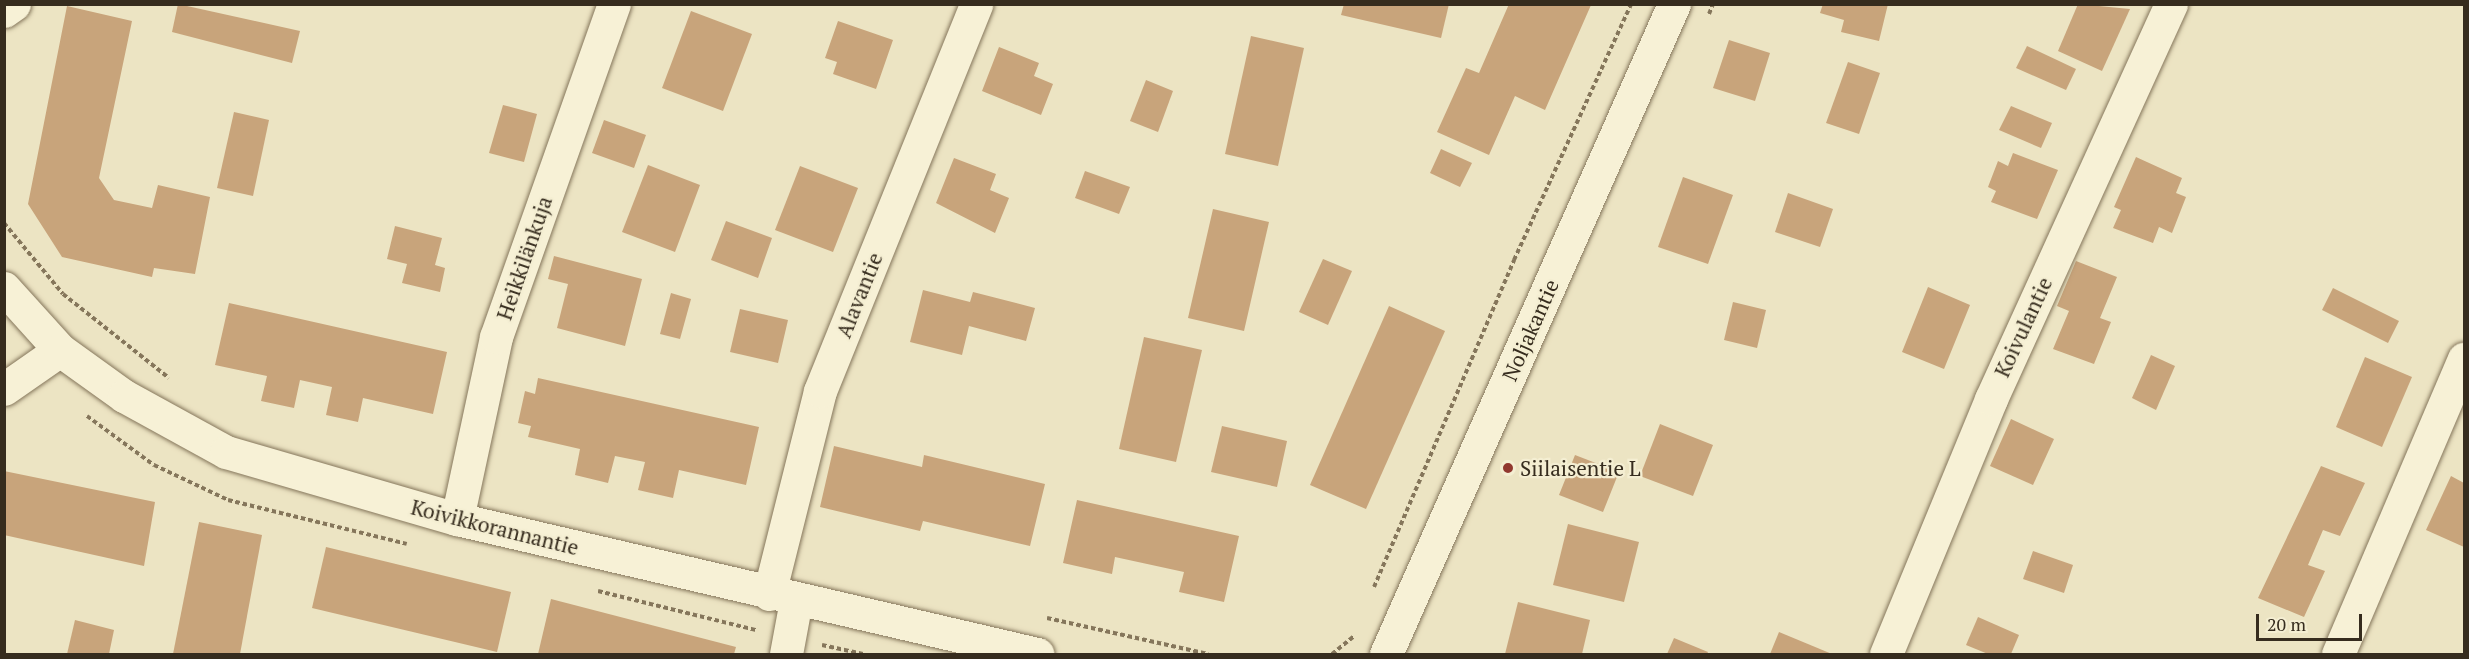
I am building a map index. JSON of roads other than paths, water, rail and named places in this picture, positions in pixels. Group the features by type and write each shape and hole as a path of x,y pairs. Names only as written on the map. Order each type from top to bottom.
{"street":[{"path":"4,11 14,4"},
{"name":"Heikkilänkuja","path":"457,519 496,338 614,4"},
{"name":"Alavantie","path":"786,654 783,597 820,391 976,4"},
{"name":"Noljakantie","path":"1386,654 1674,4"},
{"name":"Koivulantie","path":"1886,654 1991,399 2171,4"},
{"name":"Koivikkorannantie","path":"4,288 60,350 124,396 226,452 457,519 783,597 1037,654"},
{"path":"4,389 60,350"},
{"path":"2338,654 2464,359"}],"place":[{"name":"Siilaisentie L","path":"1508,468"}]}
